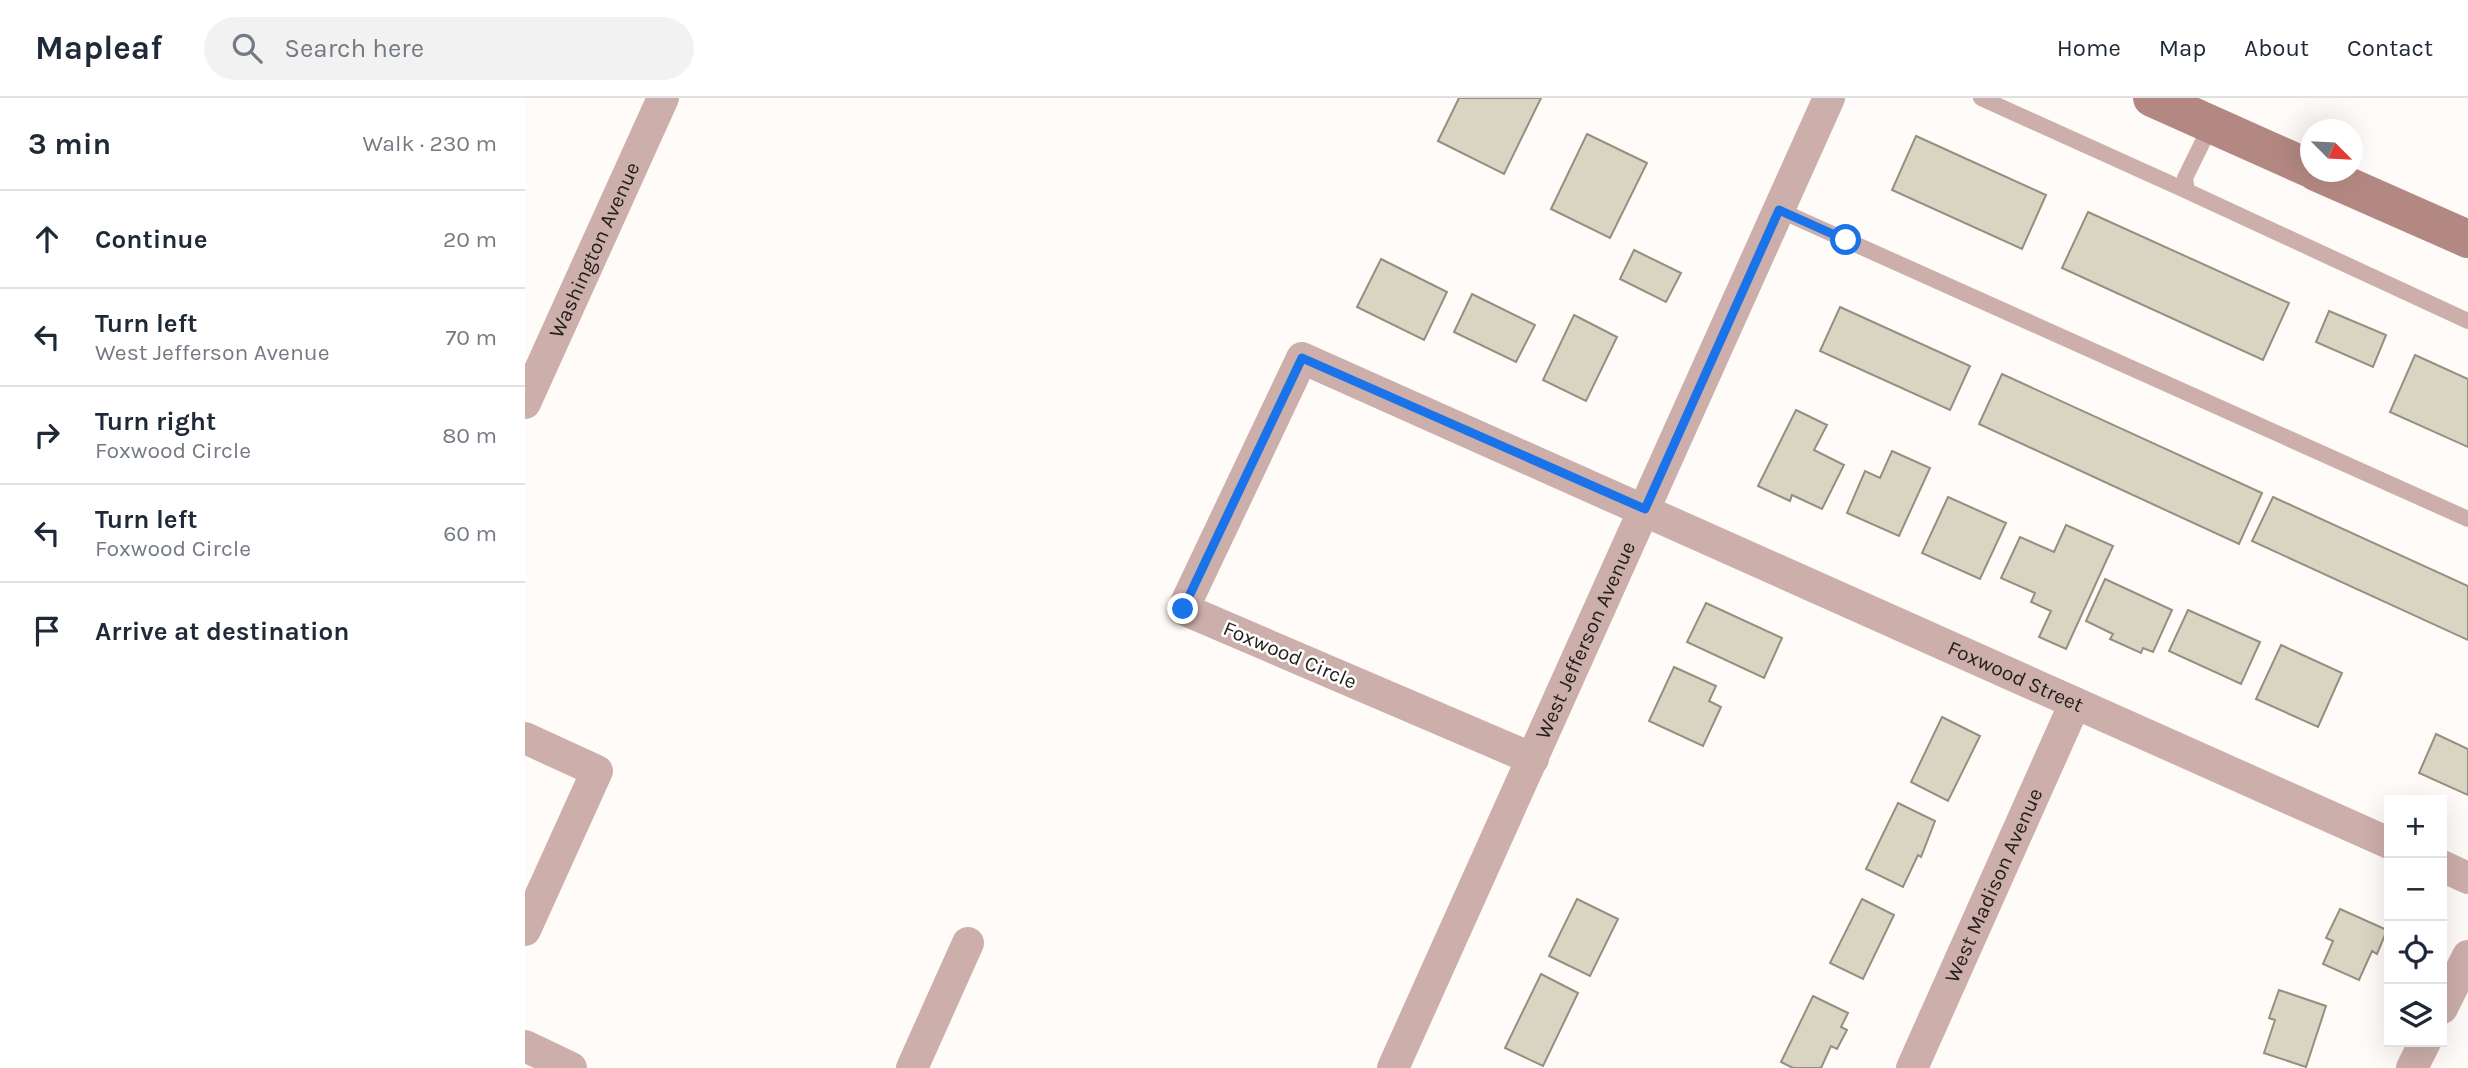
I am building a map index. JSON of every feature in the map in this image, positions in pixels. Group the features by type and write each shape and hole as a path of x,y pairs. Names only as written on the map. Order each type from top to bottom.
{"street":[{"name":"Washington Avenue","path":"525,403 663,98"},
{"name":"West Jefferson Avenue","path":"1394,1068 1829,98"},
{"path":"2152,98 2300,164"},
{"path":"2339,182 2468,239"},
{"name":"Foxwood Circle","path":"1532,759 1183,609 1302,358 1645,509"},
{"name":"Foxwood Street","path":"1645,509 2384,841"},
{"name":"West Madison Avenue","path":"1912,1068 2075,703"},
{"path":"525,738 597,771 525,930"},
{"path":"2447,868 2468,878"},
{"path":"912,1068 968,943"},
{"path":"2447,998 2468,956"},
{"path":"525,1046 571,1068"},
{"path":"2412,1068 2422,1047"}],"lane":[{"path":"1981,98 2468,321"},
{"path":"2187,191 2185,178 2211,125"},
{"path":"1779,210 2468,519"}],"building":[{"path":"1459,98 1541,98 1504,174 1438,141"},
{"path":"1587,134 1647,163 1610,238 1551,209"},
{"path":"1916,136 2046,195 2022,249 1892,190"},
{"path":"2088,212 2289,303 2263,360 2062,268"},
{"path":"1634,250 1681,273 1666,302 1620,279"},
{"path":"1381,259 1447,292 1424,340 1357,307"},
{"path":"1472,294 1535,325 1516,362 1454,332"},
{"path":"1840,307 1970,366 1950,410 1820,351"},
{"path":"2329,311 2386,335 2373,367 2316,342"},
{"path":"1574,315 1617,337 1586,401 1543,380"},
{"path":"2415,355 2468,379 2468,447 2390,412"},
{"path":"2002,374 2262,493 2239,544 1979,424"},
{"path":"1796,410 1827,425 1814,450 1844,465 1822,509 1792,495 1790,501 1758,486"},
{"path":"1892,451 1930,468 1899,536 1847,513 1865,471 1880,478"},
{"path":"1948,497 2006,523 1980,579 1922,553"},
{"path":"2273,497 2468,586 2468,640 2252,541"},
{"path":"2066,525 2113,546 2066,649 2039,637 2051,611 2031,602 2035,593 2001,578 2020,537 2054,552"},
{"path":"2105,579 2172,610 2153,652 2143,648 2141,653 2110,639 2113,634 2086,621"},
{"path":"1706,603 1782,638 1764,678 1687,642"},
{"path":"2188,610 2260,642 2241,684 2169,651"},
{"path":"2281,645 2342,673 2318,727 2256,699"},
{"path":"1674,667 1716,686 1709,701 1721,707 1703,746 1649,721"},
{"path":"1942,717 1980,736 1948,801 1911,782"},
{"path":"2436,734 2468,749 2468,795 2419,773"},
{"path":"1898,803 1935,821 1921,857 1918,855 1903,887 1866,869"},
{"path":"1577,899 1618,919 1590,976 1549,956"},
{"path":"1862,899 1894,915 1863,979 1830,963"},
{"path":"2340,909 2384,929 2384,937 2377,954 2372,951 2359,980 2323,964 2333,941 2326,938"},
{"path":"1541,974 1578,993 1543,1066 1505,1048"},
{"path":"2279,990 2326,1006 2306,1067 2264,1053 2275,1020 2269,1018"},
{"path":"1813,996 1848,1013 1841,1027 1847,1030 1837,1049 1831,1046 1821,1068 1793,1068 1781,1062"}],"route":[{"path":"1183,609 1302,358 1645,509 1779,210 1846,240"}]}
